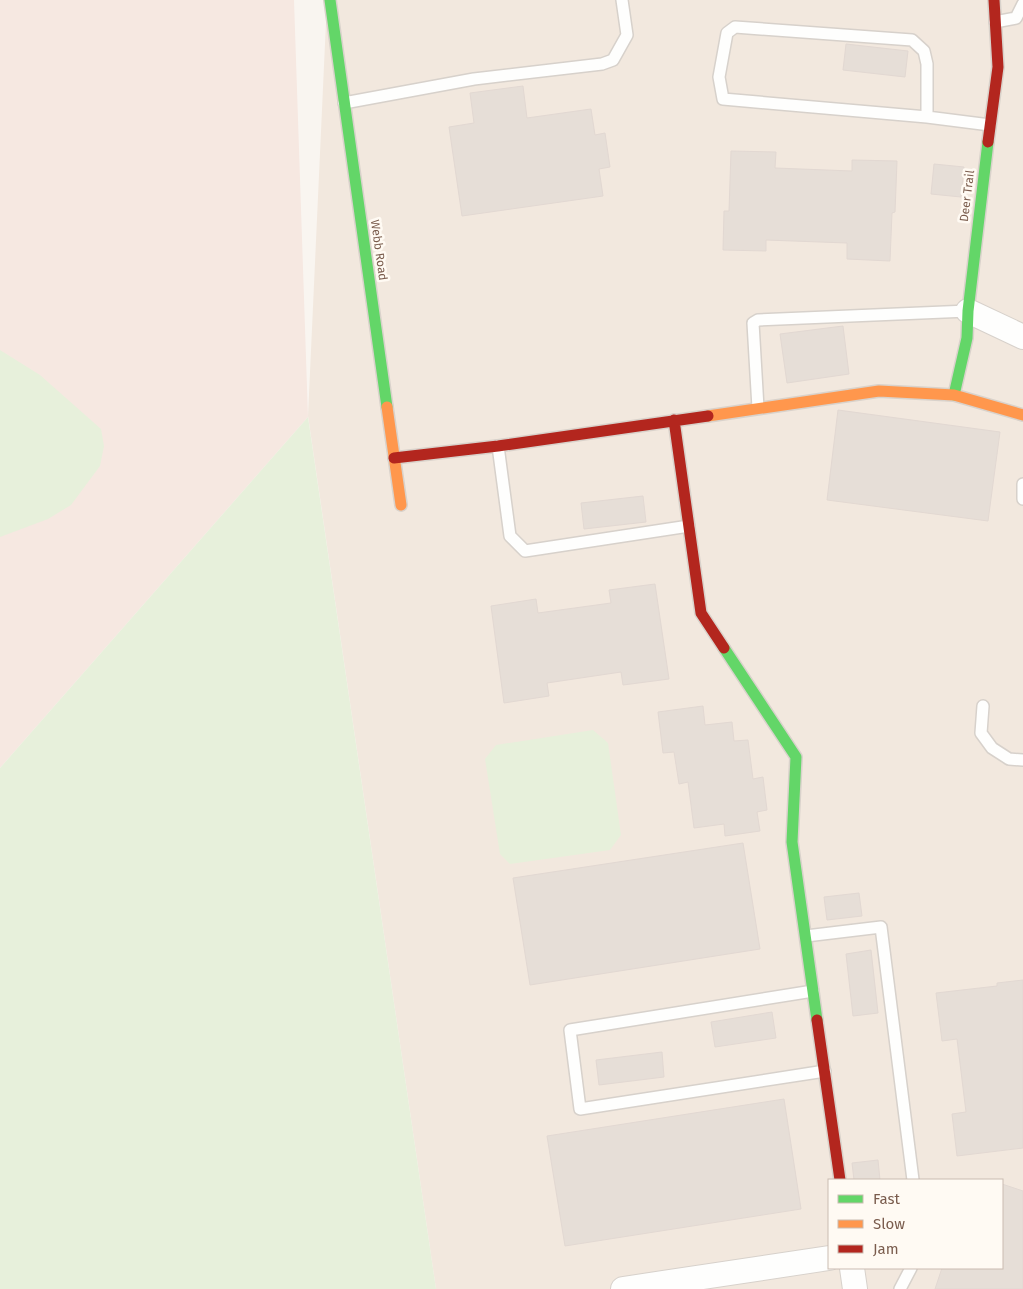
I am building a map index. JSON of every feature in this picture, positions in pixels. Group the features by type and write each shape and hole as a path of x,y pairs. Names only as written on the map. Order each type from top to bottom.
{"street":[{"name":"Webb Road","path":"330,0 401,504"},
{"name":"Deer Trail","path":"954,395 967,338 968,311 998,67 994,0"},
{"path":"968,311 1023,337"},
{"path":"394,458 498,446 879,391 954,395 1023,415"},
{"path":"674,420 701,613 796,757 792,842 840,1179"},
{"path":"623,1289 719,1282 828,1258"},
{"path":"852,1269 855,1289"}],"lane":[{"path":"344,103 474,79 602,64 614,60 627,35 622,0"},
{"path":"995,22 1016,18 1023,4"},
{"path":"926,117 927,64 924,50 912,40 735,27 727,33 719,76 723,99 926,117 990,125"},
{"path":"758,408 753,323 758,320 968,311"},
{"path":"498,446 510,536 525,551 689,526"},
{"path":"1023,484 1023,499"},
{"path":"983,706 981,733 992,748 1009,759 1023,760"},
{"path":"806,936 882,926 913,1179"},
{"path":"813,991 570,1030 580,1108 825,1071"},
{"path":"900,1289 910,1269"}],"shaded area":[{"path":"0,0 294,0 308,417 0,768"},
{"path":"327,0 1023,0 1023,1289 436,1289 308,416"}],"green space":[{"path":"0,350 40,375 101,429 104,446 100,466 71,505 48,519 0,537"},
{"path":"308,417 436,1289 0,1289 0,768"},
{"path":"593,730 608,743 621,835 610,850 510,864 500,854 485,759 496,745"}],"building":[{"path":"846,44 908,51 905,77 843,70"},
{"path":"523,86 527,118 591,109 595,135 605,133 610,167 599,169 603,196 462,216 449,127 474,123 470,93"},
{"path":"731,151 776,152 775,168 852,171 852,160 897,161 895,212 892,213 890,261 847,259 847,243 766,240 766,251 723,250 724,211 729,211"},
{"path":"934,164 964,167 961,197 931,194"},
{"path":"843,326 849,374 787,383 780,334"},
{"path":"838,410 1000,432 988,521 827,500"},
{"path":"643,496 646,522 584,529 581,503"},
{"path":"655,584 669,679 623,685 621,672 547,683 549,696 504,703 491,606 536,599 538,613 611,603 609,590"},
{"path":"703,706 705,725 732,722 734,741 748,740 753,779 763,777 767,810 757,812 760,831 725,836 724,824 694,828 688,782 679,784 674,752 663,753 658,712"},
{"path":"743,843 760,949 530,985 513,878"},
{"path":"859,893 862,916 827,920 824,897"},
{"path":"871,950 878,1013 853,1016 846,954"},
{"path":"1023,980 1023,1148 957,1156 952,1114 966,1112 957,1039 942,1041 936,993 997,986 997,983"},
{"path":"772,1012 776,1038 715,1047 711,1022"},
{"path":"662,1052 664,1077 599,1085 596,1060"},
{"path":"784,1099 801,1209 565,1246 547,1136"},
{"path":"878,1160 880,1179 854,1179 852,1163"},
{"path":"1003,1184 1023,1191 1023,1289 935,1289 942,1269 1003,1269"}],"traffic: fast":[{"path":"330,0 387,407"},
{"path":"954,395 967,338 968,311 988,142"},
{"path":"724,648 796,757 792,842 817,1020"}],"traffic: slow":[{"path":"708,416 879,391 954,395 1023,415"},
{"path":"387,407 401,505"}],"traffic: jam":[{"path":"988,142 998,67 994,0"},
{"path":"394,458 498,446 708,416"},
{"path":"674,420 701,613 724,648"},
{"path":"817,1020 840,1179"}]}
